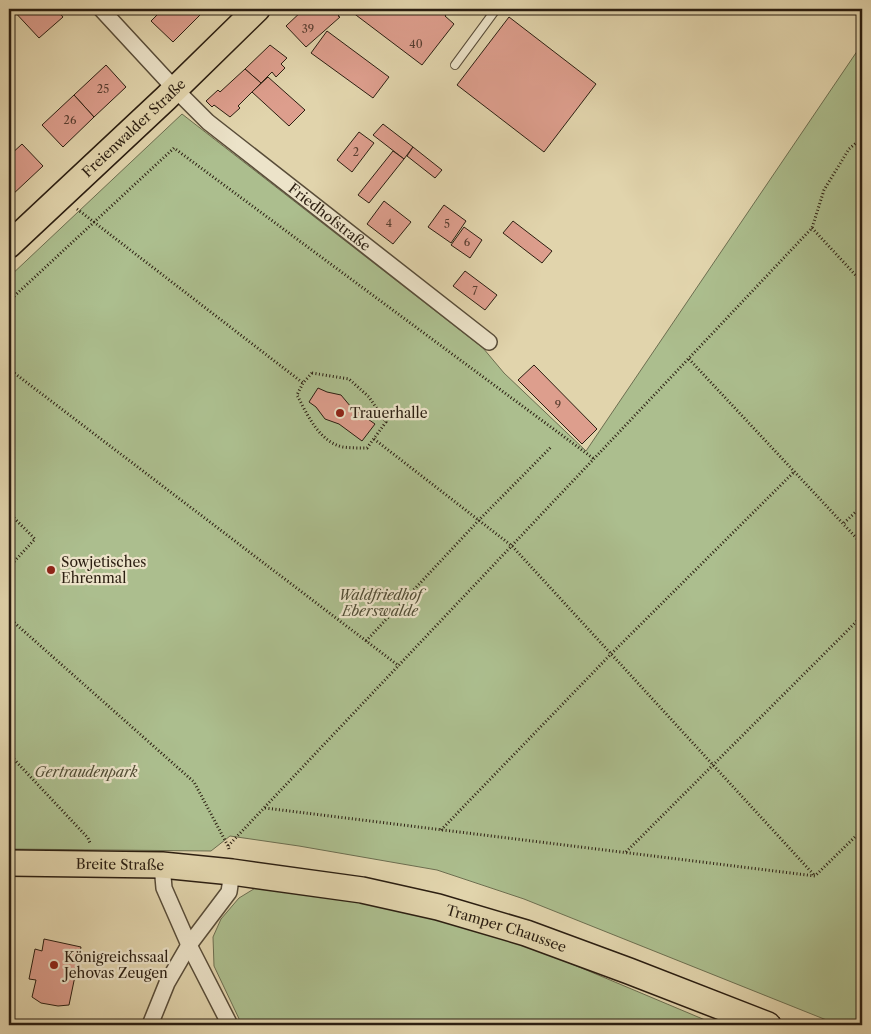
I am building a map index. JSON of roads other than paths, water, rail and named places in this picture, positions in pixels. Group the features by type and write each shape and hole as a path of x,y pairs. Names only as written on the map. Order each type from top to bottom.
{"main road":[{"name":"Freienwalder Straße","path":"9,245 257,9"},
{"name":"Breite Straße","path":"9,863 162,865 232,872"},
{"name":"Tramper Chaussee","path":"232,872 362,890 438,907 526,933 768,1025"}],"street":[{"name":"Friedhofstraße","path":"101,9 208,122 489,342"},
{"path":"162,865 164,888 189,945 230,1025"},
{"path":"150,1025 167,983 189,945 229,892 232,872"}],"lane":[{"path":"455,65 494,12 490,9"}],"place":[{"name":"Trauerhalle","path":"340,413"},
{"name":"Sowjetisches Ehrenmal","path":"51,570"},
{"name":"Königreichssaal Jehovas Zeugen","path":"54,965"}],"park label":[{"name":"Waldfriedhof Eberswalde","path":"380,604"},
{"name":"Gertraudenpark","path":"86,772"}]}
